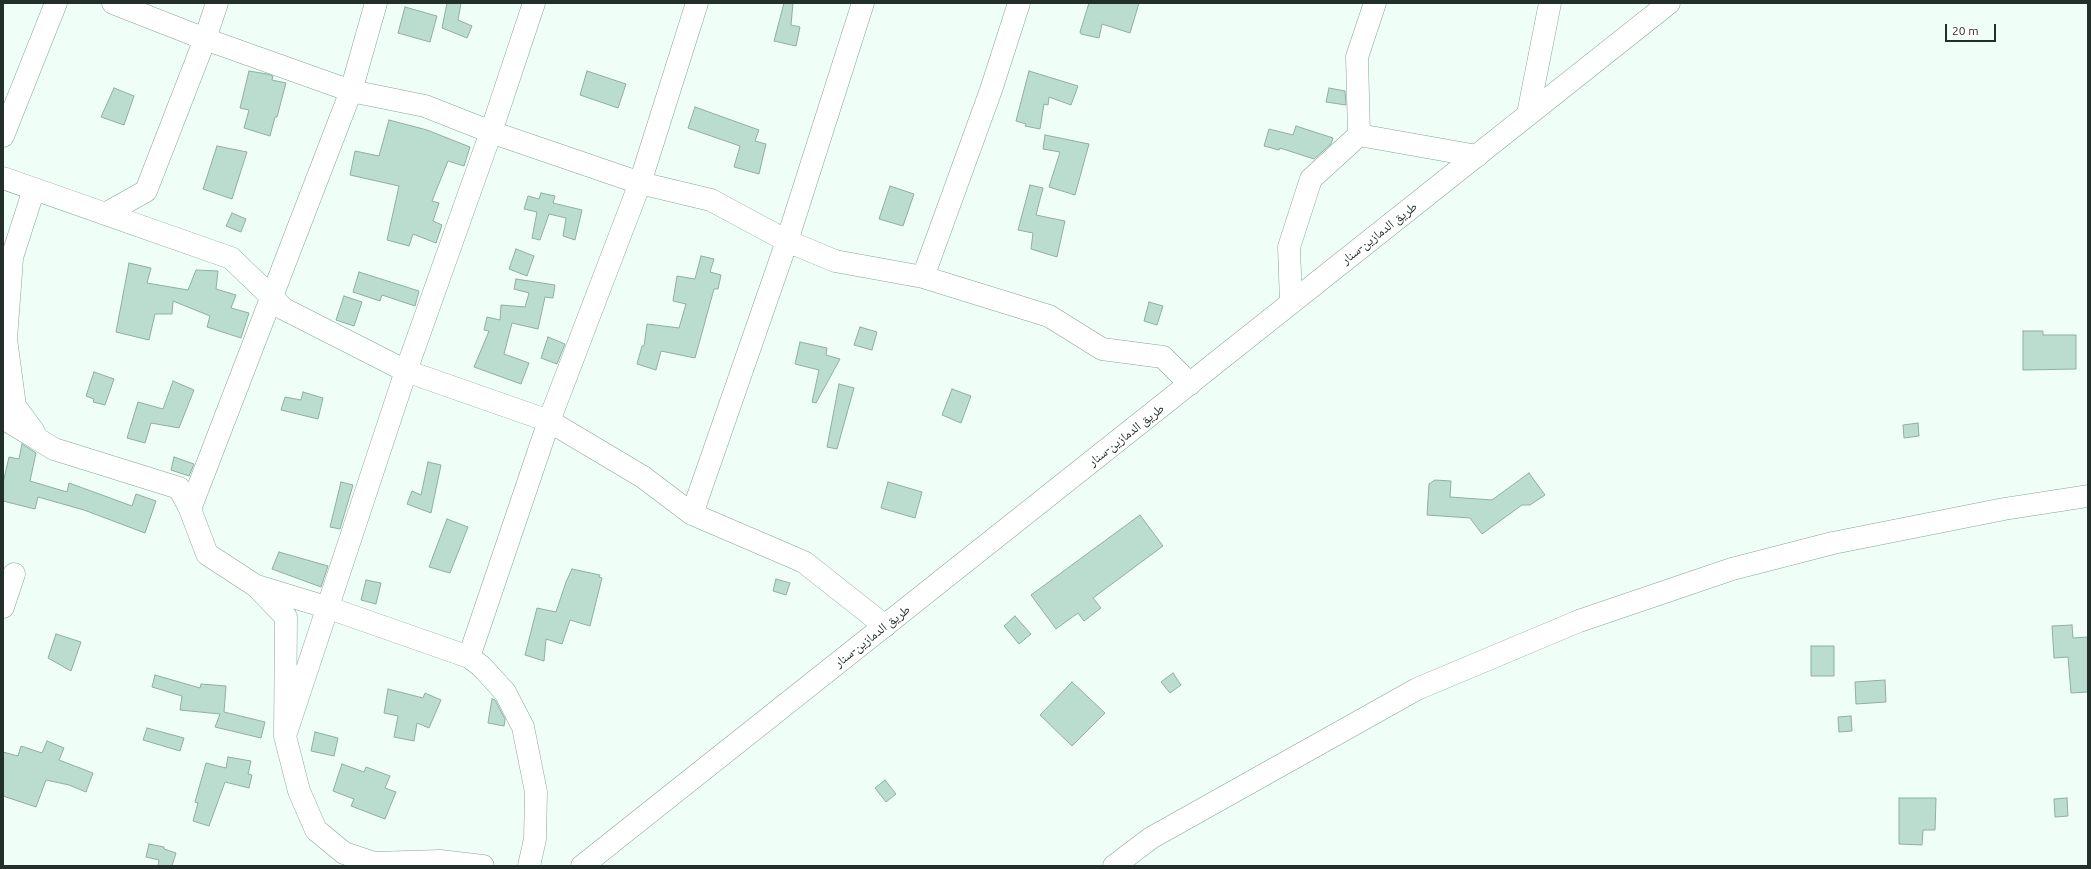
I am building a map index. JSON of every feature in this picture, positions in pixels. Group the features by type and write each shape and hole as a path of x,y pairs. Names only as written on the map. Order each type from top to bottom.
{"main road":[{"path":"3,136 56,3"},
{"path":"113,3 205,39 350,91 425,106 491,132 640,183 711,200 787,241 835,261 923,277 1049,316 1102,349 1162,357 1190,384"},
{"path":"105,214 146,191 205,39 217,3"},
{"path":"190,509 350,91 376,3"},
{"path":"285,736 329,608 406,371 491,132 534,3"},
{"path":"469,657 549,421 640,183 697,3"},
{"path":"923,277 991,90 1019,3"},
{"path":"1291,303 1289,247 1311,179 1359,135 1357,57 1376,3"},
{"path":"1528,114 1550,3"},
{"name":"طريق الدمازين-سنار","path":"582,866 1669,3"},
{"path":"692,514 787,241 860,4"},
{"path":"1359,135 1477,156"},
{"path":"3,178 231,258 284,310 406,371 549,421 643,477 692,514 804,562 885,626"},
{"path":"3,285 34,189"},
{"path":"12,259 6,339 15,406 42,442"},
{"path":"3,418 54,449 179,488 190,509 207,554 256,586 286,618 285,736 299,791 316,830 344,853 374,863 440,861 483,866"},
{"path":"1114,866 1151,838 1417,689 1579,621 1732,569 1833,543 2004,508 2088,496"},
{"path":"3,607 14,574"},
{"path":"256,586 329,608 469,657 481,666 505,692 523,727 536,792 535,839 529,866"}],"building":[{"path":"447,3 461,3 458,20 472,26 467,38 442,28"},
{"path":"784,3 793,3 791,25 800,27 796,46 774,41"},
{"path":"1089,3 1139,3 1130,33 1102,24 1099,38 1081,34 1080,32"},
{"path":"405,7 437,16 430,42 398,33"},
{"path":"249,71 267,74 273,76 272,80 286,83 277,117 275,117 270,136 244,128 249,110 240,108"},
{"path":"587,71 626,84 618,108 580,95"},
{"path":"1029,71 1078,86 1071,105 1049,97 1048,105 1044,104 1040,129 1025,126 1026,124 1016,121"},
{"path":"114,88 134,96 124,125 101,117"},
{"path":"1329,88 1345,91 1346,105 1326,102"},
{"path":"695,107 759,130 755,141 766,144 759,174 734,167 740,146 688,128"},
{"path":"389,120 427,130 470,147 464,166 448,161 432,201 439,203 433,221 442,225 436,243 413,234 409,246 387,240 399,186 350,175 355,151 379,156"},
{"path":"1296,126 1333,138 1331,144 1314,159 1280,148 1279,150 1264,146 1269,129 1293,135"},
{"path":"1045,135 1089,144 1075,195 1049,187 1060,152 1043,149"},
{"path":"217,146 247,152 232,199 203,189"},
{"path":"1030,185 1043,188 1036,215 1065,221 1057,257 1031,249 1033,233 1018,230"},
{"path":"890,186 914,194 903,226 879,219"},
{"path":"541,193 555,196 553,203 582,210 575,240 563,236 566,218 549,214 540,240 532,238 537,212 524,209 528,196 539,199"},
{"path":"232,213 246,219 241,232 226,226"},
{"path":"516,249 534,256 527,276 509,269"},
{"path":"701,256 714,259 710,272 721,275 718,289 714,289 695,358 661,351 656,370 637,364 642,346 644,346 647,324 679,328 686,304 673,301 677,276 695,279"},
{"path":"129,263 151,268 147,283 188,290 196,270 218,271 216,289 236,295 231,308 249,313 241,338 207,327 210,316 173,301 172,314 155,314 149,340 116,332"},
{"path":"359,272 419,291 415,306 382,295 380,301 353,292"},
{"path":"516,279 555,285 553,298 545,297 538,329 512,323 504,354 529,363 521,384 474,367 489,331 484,330 487,317 500,320 501,305 525,307 529,293 514,289"},
{"path":"344,296 362,302 354,326 336,320"},
{"path":"1149,302 1163,306 1157,325 1144,321"},
{"path":"860,327 877,332 872,350 854,345"},
{"path":"2023,331 2043,331 2043,335 2076,335 2076,369 2023,370"},
{"path":"548,337 565,344 557,364 541,358"},
{"path":"800,342 827,348 826,355 840,359 816,403 812,402 819,370 795,364"},
{"path":"94,372 114,379 105,405 93,402 94,399 86,396"},
{"path":"173,381 194,390 179,428 151,423 145,443 127,438 138,402 163,409"},
{"path":"839,384 854,388 837,449 827,447"},
{"path":"952,389 971,396 961,423 942,415"},
{"path":"303,392 323,398 318,419 281,410 285,397 301,400"},
{"path":"1918,423 1919,436 1904,438 1903,425"},
{"path":"22,444 36,453 30,481 67,492 69,483 132,506 136,494 156,501 145,533 84,510 38,497 35,509 3,501 3,483 9,457 19,459"},
{"path":"174,457 194,464 189,476 171,470"},
{"path":"428,462 441,465 431,513 407,504 412,491 421,495"},
{"path":"1529,473 1545,495 1530,505 1522,505 1482,534 1470,518 1427,515 1429,484 1435,480 1451,481 1450,497 1492,500"},
{"path":"341,482 353,485 340,529 330,527"},
{"path":"888,482 922,492 915,518 881,508"},
{"path":"1140,515 1163,546 1093,598 1101,608 1084,621 1078,613 1056,629 1031,595"},
{"path":"447,519 468,527 450,573 429,567"},
{"path":"279,552 328,566 321,587 272,569"},
{"path":"572,569 600,575 599,577 602,578 590,626 570,620 562,644 546,639 544,661 525,655 537,608 556,612"},
{"path":"776,579 790,583 786,595 773,591"},
{"path":"366,580 381,583 376,604 361,600"},
{"path":"1015,616 1031,634 1019,644 1004,626"},
{"path":"2072,625 2073,638 2088,637 2088,692 2071,693 2068,657 2054,658 2052,626"},
{"path":"56,634 81,642 71,671 48,658"},
{"path":"1811,646 1834,646 1834,676 1811,676"},
{"path":"1173,673 1181,685 1170,693 1161,682"},
{"path":"155,675 200,688 201,684 226,686 224,712 265,722 261,738 215,727 220,714 180,710 182,696 152,687"},
{"path":"1885,680 1886,702 1856,704 1855,682"},
{"path":"1072,682 1105,713 1072,746 1040,715"},
{"path":"388,689 423,698 425,693 441,700 429,728 417,723 414,741 394,737 398,716 384,713"},
{"path":"492,699 495,700 505,719 504,726 488,723"},
{"path":"1851,716 1852,731 1839,732 1838,717"},
{"path":"147,728 184,738 180,751 143,740"},
{"path":"315,732 338,738 334,756 311,751"},
{"path":"47,741 64,748 59,760 93,773 86,792 69,785 46,780 36,807 3,796 3,752 18,756 21,746 42,753"},
{"path":"228,757 251,761 248,774 252,775 249,788 225,782 209,826 193,821 198,803 195,802 206,763 226,768"},
{"path":"342,764 364,772 366,767 390,776 385,788 396,792 385,819 351,806 354,799 333,791"},
{"path":"885,780 896,794 886,802 875,788"},
{"path":"1899,798 1936,798 1935,830 1923,830 1922,845 1899,844"},
{"path":"2067,798 2068,816 2055,817 2054,799"},
{"path":"149,844 164,847 164,849 176,853 172,866 158,866 159,860 146,857"}]}
